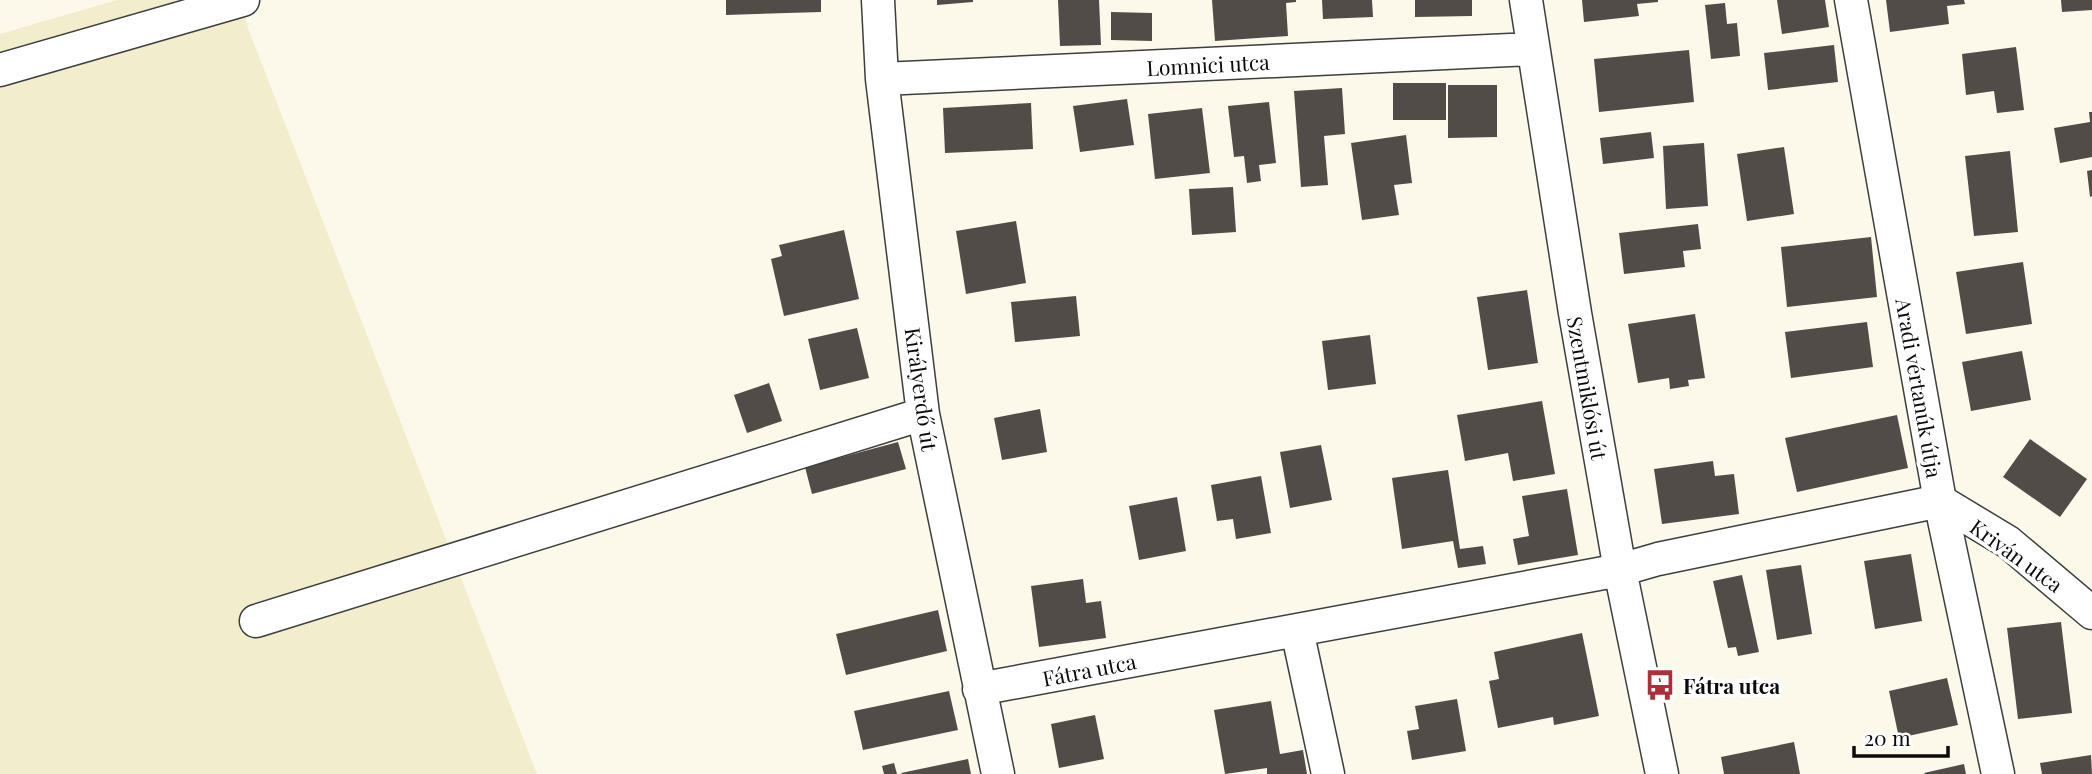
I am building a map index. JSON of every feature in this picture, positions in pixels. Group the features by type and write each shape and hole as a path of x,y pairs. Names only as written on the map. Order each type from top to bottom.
{"street":[{"path":"0,70 243,0"},
{"name":"Királyerdő út","path":"878,0 882,79 923,414 998,774"},
{"name":"Szentmiklósi út","path":"1526,0 1575,313 1620,570 1662,774"},
{"name":"Aradi vértanúk útja","path":"1852,0 1940,501 1998,774"},
{"name":"Lomnici utca","path":"882,79 1533,49"},
{"path":"256,621 923,414"},
{"name":"Fátra utca","path":"979,689 1620,570 1658,559 1940,501"},
{"name":"Kriván utca","path":"1940,501 2008,542 2091,611"},
{"path":"1297,630 1328,774"}],"shaded area":[{"path":"117,0 241,0 248,28 537,774 0,774 0,34"}],"building":[{"path":"726,0 821,0 821,12 726,15"},
{"path":"937,0 973,0 973,2 937,5"},
{"path":"1058,0 1099,0 1101,45 1060,46"},
{"path":"1212,0 1296,0 1286,3 1288,36 1215,41"},
{"path":"1322,0 1372,0 1373,17 1323,19"},
{"path":"1415,0 1472,0 1472,16 1415,17"},
{"path":"1582,0 1658,2 1637,4 1639,16 1584,22"},
{"path":"1777,0 1825,0 1829,27 1782,34"},
{"path":"1886,0 1964,0 1965,4 1947,6 1949,24 1890,32"},
{"path":"2061,0 2092,0 2092,10 2062,12"},
{"path":"1725,3 1727,24 1737,23 1740,56 1711,59 1705,5"},
{"path":"1111,12 1152,13 1152,41 1111,40"},
{"path":"1834,45 1838,82 1768,90 1764,53"},
{"path":"2016,47 2024,110 1997,113 1994,91 1966,95 1962,54"},
{"path":"1689,50 1694,102 1599,112 1594,59"},
{"path":"1393,83 1446,83 1446,120 1393,120"},
{"path":"1448,85 1497,85 1497,137 1448,138"},
{"path":"1342,88 1345,134 1324,136 1328,185 1301,187 1294,91"},
{"path":"1127,99 1134,145 1080,152 1073,106"},
{"path":"1269,102 1276,163 1259,165 1261,181 1247,183 1244,156 1234,157 1228,106"},
{"path":"1031,103 1033,149 945,153 943,108"},
{"path":"1202,108 1210,173 1155,179 1148,114"},
{"path":"2089,112 2092,112 2092,157 2060,163 2054,128 2090,122"},
{"path":"1651,132 1654,158 1603,164 1600,138"},
{"path":"1406,135 1412,183 1394,185 1399,215 1362,220 1351,143"},
{"path":"1704,143 1708,206 1666,209 1663,146"},
{"path":"1784,147 1794,214 1747,221 1737,154"},
{"path":"2010,151 2018,232 1974,236 1965,156"},
{"path":"2092,170 2092,196 2090,197 2087,171"},
{"path":"1233,187 1236,232 1192,235 1189,189"},
{"path":"1016,221 1026,283 966,294 956,231"},
{"path":"1698,224 1701,249 1683,251 1685,267 1624,274 1619,233"},
{"path":"844,230 859,299 784,316 771,259 782,256 779,245"},
{"path":"1871,237 1877,297 1787,307 1781,247"},
{"path":"2023,262 2032,324 1966,334 1956,272"},
{"path":"1527,290 1538,363 1488,370 1477,297"},
{"path":"1076,296 1080,336 1015,342 1011,302"},
{"path":"1695,314 1705,378 1688,380 1689,386 1670,389 1669,378 1638,383 1628,324"},
{"path":"1867,322 1873,367 1791,378 1785,332"},
{"path":"857,328 869,378 820,390 808,339"},
{"path":"1370,335 1376,384 1328,390 1322,341"},
{"path":"2022,351 2031,400 1971,411 1962,362"},
{"path":"769,383 782,421 747,433 734,395"},
{"path":"1542,401 1555,474 1513,481 1508,453 1465,461 1457,415"},
{"path":"1040,409 1047,452 1002,460 994,418"},
{"path":"1897,415 1908,468 1797,492 1785,438"},
{"path":"2030,439 2087,479 2060,517 2003,477"},
{"path":"898,442 906,469 812,494 805,467"},
{"path":"1321,445 1332,500 1290,508 1280,452"},
{"path":"1713,461 1715,476 1734,474 1739,514 1662,524 1654,469"},
{"path":"1448,470 1460,549 1483,546 1486,564 1458,568 1453,541 1402,549 1392,478"},
{"path":"1261,476 1271,533 1236,539 1233,519 1217,521 1211,485"},
{"path":"1567,489 1578,555 1518,565 1513,539 1529,536 1522,496"},
{"path":"1177,497 1186,551 1139,560 1129,506"},
{"path":"1911,554 1922,621 1875,629 1864,561"},
{"path":"1801,565 1812,634 1777,640 1766,570"},
{"path":"1742,575 1759,652 1738,656 1736,647 1728,648 1713,581"},
{"path":"1083,579 1086,603 1101,601 1106,638 1039,647 1031,586"},
{"path":"938,610 947,651 846,675 836,634"},
{"path":"2061,622 2072,713 2018,719 2007,628"},
{"path":"1582,633 1599,716 1554,725 1553,717 1498,728 1489,681 1499,679 1494,652"},
{"path":"1947,678 1958,725 1899,738 1889,691"},
{"path":"949,691 958,730 863,750 854,711"},
{"path":"1457,699 1466,751 1412,760 1407,731 1419,729 1415,706"},
{"path":"1271,701 1280,754 1303,750 1307,774 1267,774 1267,768 1225,774 1214,710"},
{"path":"1095,715 1104,759 1059,768 1051,724"},
{"path":"1794,742 1800,774 1724,774 1721,757"},
{"path":"2091,755 2092,774 2042,774 2040,763"},
{"path":"968,759 971,774 901,773"},
{"path":"894,763 897,774 884,774 882,766"},
{"path":"1964,764 1966,774 1924,773"}],"place":[{"name":"Fátra utca","path":"1660,685"}]}
